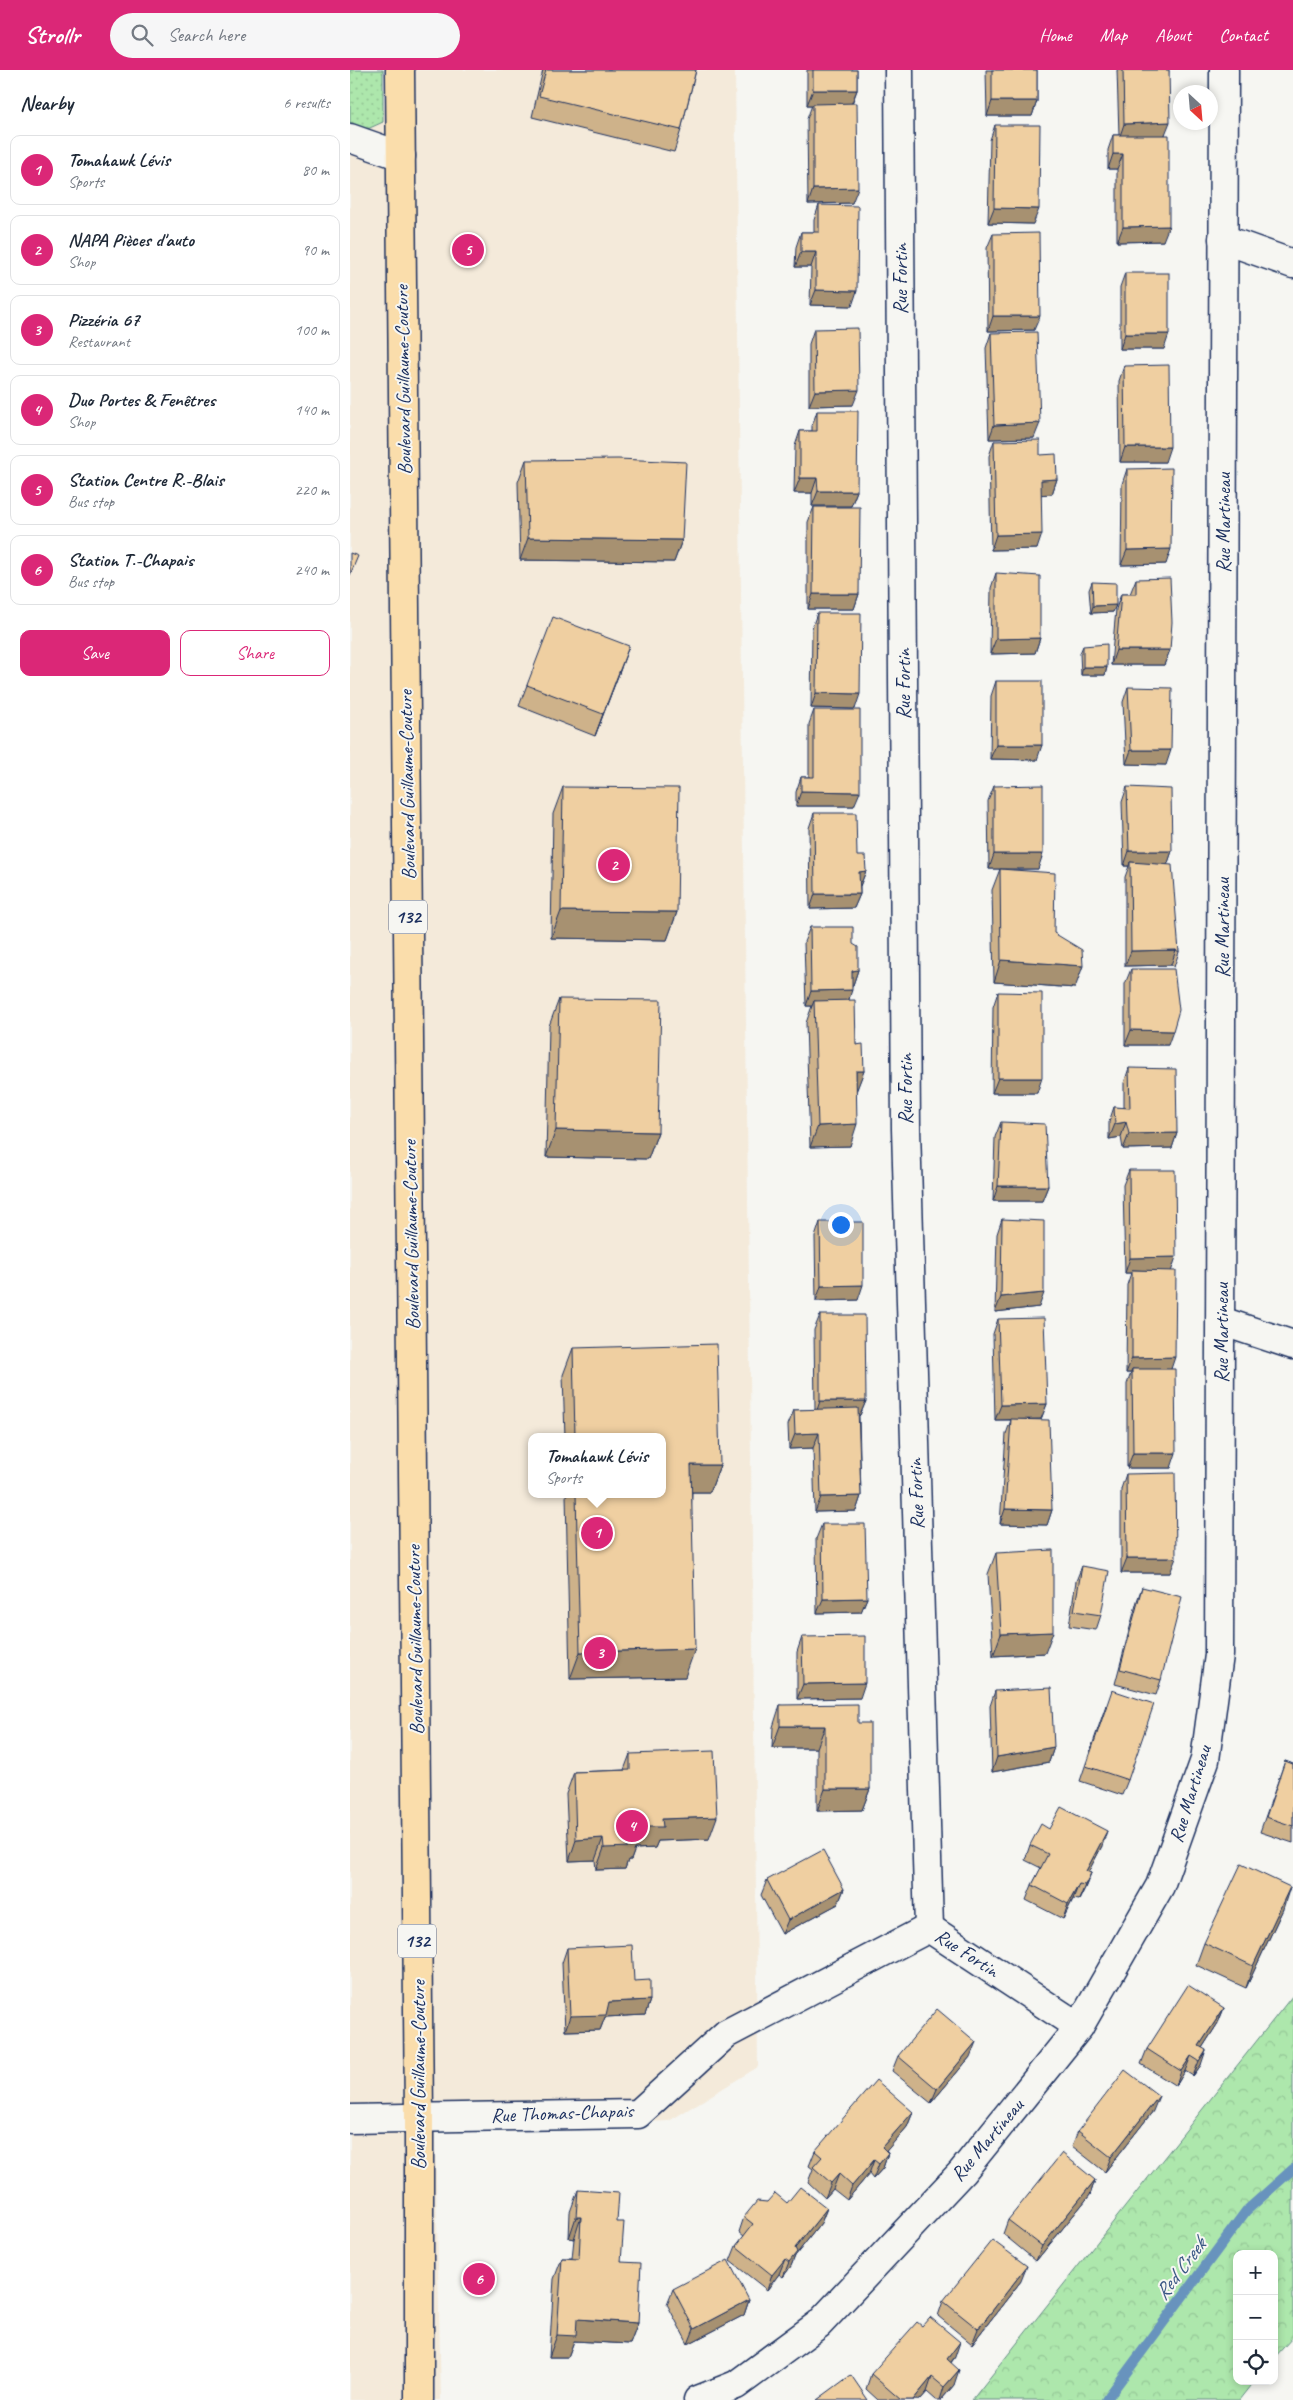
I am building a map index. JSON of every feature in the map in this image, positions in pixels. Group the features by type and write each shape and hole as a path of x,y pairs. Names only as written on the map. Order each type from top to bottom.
{"main road":[{"name":"Boulevard Guillaume-Couture","path":"400,70 419,2117 419,2400"}],"street":[{"name":"Rue Fortin","path":"899,70 906,1128 928,1928 1079,2027"},
{"name":"Rue Martineau","path":"698,2400 736,2385 819,2324 962,2172 1079,2027 1160,1886 1205,1760 1219,1654 1224,70"},
{"path":"350,138 401,156"},
{"path":"1223,239 1293,264"},
{"path":"1221,1321 1293,1345"},
{"name":"Rue Thomas-Chapais","path":"350,2119 638,2114 726,2034 928,1928"}],"shaded area":[{"path":"387,70 735,70 758,2067 669,2121 435,2131 441,2400 350,2400 350,137 383,122"}],"green space":[{"path":"350,70 383,70 383,122 350,137"},
{"path":"1293,1995 1293,2337 1278,2354 1278,2250 1233,2250 1233,2385 1251,2385 1239,2400 972,2400"}],"building":[{"path":"546,70 696,70 681,130 539,96"},
{"path":"813,70 857,70 857,90 813,90"},
{"path":"992,70 1037,70 1037,101 992,101"},
{"path":"1123,70 1169,70 1170,122 1124,124"},
{"path":"857,103 858,188 813,189 813,104"},
{"path":"995,125 1040,125 1039,209 994,208"},
{"path":"1113,135 1169,135 1169,226 1123,227 1123,154 1113,154"},
{"path":"819,205 858,206 857,291 816,290 816,252 801,252 801,232 819,232"},
{"path":"1039,233 1040,316 993,316 993,234"},
{"path":"1125,273 1169,273 1169,334 1125,334"},
{"path":"858,328 859,390 815,391 814,329"},
{"path":"1037,332 1040,423 994,425 991,333"},
{"path":"1169,365 1170,447 1125,447 1124,366"},
{"path":"817,411 858,411 857,491 818,491 817,478 800,478 800,431 817,431"},
{"path":"1040,440 1040,455 1056,454 1057,479 1041,480 1042,534 996,535 994,441"},
{"path":"618,459 686,462 682,540 528,538 526,460"},
{"path":"1172,468 1171,549 1127,550 1127,469"},
{"path":"814,507 860,507 859,594 813,594"},
{"path":"350,553 358,556 350,575"},
{"path":"996,573 1040,576 1040,638 996,639"},
{"path":"1170,578 1172,622 1170,650 1116,650 1121,594 1136,594 1136,579"},
{"path":"1092,582 1116,583 1116,605 1093,606"},
{"path":"817,613 861,613 860,694 816,693"},
{"path":"553,617 629,646 603,714 527,685"},
{"path":"1107,644 1107,667 1083,667 1083,646"},
{"path":"996,681 1042,681 1042,745 996,745"},
{"path":"1128,687 1172,688 1171,750 1131,750"},
{"path":"814,710 860,710 860,792 801,791 801,777 814,777"},
{"path":"1043,785 1043,854 994,854 994,786"},
{"path":"563,787 679,788 677,912 561,911"},
{"path":"1127,787 1171,789 1172,851 1129,851"},
{"path":"814,813 856,813 857,856 865,856 866,871 859,872 860,894 815,894"},
{"path":"1130,862 1172,865 1179,952 1176,950 1131,951"},
{"path":"1000,869 1055,873 1054,933 1082,950 1083,966 1001,960"},
{"path":"810,927 853,927 853,944 858,947 858,970 852,971 852,990 811,991"},
{"path":"1131,969 1174,969 1179,1010 1173,1031 1131,1030"},
{"path":"998,992 1042,993 1042,1078 998,1078"},
{"path":"559,999 661,1000 658,1132 556,1130"},
{"path":"855,1000 856,1045 863,1044 864,1071 856,1071 857,1124 818,1126 814,1001"},
{"path":"1129,1068 1176,1069 1177,1133 1129,1134 1126,1122 1115,1124 1114,1107 1130,1108"},
{"path":"1001,1122 1045,1124 1048,1186 998,1186"},
{"path":"1129,1170 1175,1170 1176,1257 1130,1258"},
{"path":"1002,1219 1044,1221 1044,1293 1001,1297"},
{"path":"820,1222 863,1222 863,1285 821,1286"},
{"path":"1132,1270 1176,1271 1175,1357 1132,1358"},
{"path":"820,1315 865,1315 866,1401 820,1401"},
{"path":"1044,1318 1047,1404 1001,1405 998,1319"},
{"path":"717,1344 720,1465 691,1465 695,1649 580,1652 576,1498 666,1498 666,1433 575,1433 573,1348"},
{"path":"1132,1369 1175,1369 1176,1453 1133,1453"},
{"path":"858,1408 861,1496 821,1497 819,1433 795,1434 794,1410"},
{"path":"1011,1419 1049,1420 1052,1510 1005,1509"},
{"path":"1175,1473 1176,1558 1127,1558 1126,1474"},
{"path":"822,1524 865,1524 867,1598 823,1599"},
{"path":"1053,1550 1053,1632 1001,1634 996,1553"},
{"path":"1082,1566 1109,1571 1101,1615 1074,1611"},
{"path":"1142,1587 1182,1597 1161,1680 1120,1669"},
{"path":"865,1636 865,1683 803,1684 802,1637"},
{"path":"1051,1688 1054,1747 997,1757 995,1691"},
{"path":"1112,1690 1154,1704 1128,1780 1086,1766"},
{"path":"858,1704 858,1723 870,1723 870,1789 825,1789 825,1726 780,1726 780,1705"},
{"path":"714,1751 717,1817 662,1819 663,1827 638,1827 639,1839 632,1839 632,1847 604,1848 603,1838 576,1840 574,1772 630,1770 630,1754"},
{"path":"1285,1761 1293,1764 1293,1826 1266,1817"},
{"path":"1061,1807 1107,1831 1086,1871 1091,1873 1085,1885 1079,1884 1068,1904 1032,1885 1048,1854 1030,1845 1041,1824 1049,1829"},
{"path":"823,1850 844,1889 788,1920 767,1880"},
{"path":"1241,1864 1290,1887 1253,1966 1204,1943"},
{"path":"632,1945 634,1981 650,1980 650,2000 609,2002 606,2015 570,2016 567,1948"},
{"path":"1188,1985 1224,2008 1199,2046 1206,2050 1199,2061 1191,2056 1181,2071 1147,2049"},
{"path":"937,2009 976,2042 937,2089 898,2056"},
{"path":"1125,2070 1159,2096 1111,2157 1078,2131"},
{"path":"876,2080 913,2112 882,2147 888,2153 879,2164 874,2160 852,2186 839,2174 831,2183 813,2167 822,2157 815,2151"},
{"path":"1062,2153 1095,2180 1042,2246 1008,2220"},
{"path":"800,2187 827,2208 795,2248 797,2252 789,2262 785,2259 772,2275 736,2246 753,2224 744,2217 757,2201 767,2202 775,2193 787,2203"},
{"path":"578,2190 619,2193 617,2222 624,2222 621,2262 641,2263 638,2323 577,2319 576,2336 557,2335 562,2258 579,2259 581,2217 576,2217"},
{"path":"992,2240 1027,2266 978,2329 943,2301"},
{"path":"728,2260 749,2300 694,2329 673,2289"},
{"path":"930,2317 960,2342 947,2359 959,2370 944,2387 932,2377 913,2400 901,2400 871,2374 917,2322 922,2326"},
{"path":"851,2375 868,2400 817,2400"}],"waterway":[{"name":"Red Creek","path":"1106,2400 1246,2211 1293,2169"}],"place":[{"name":"Station Centre R.-Blais","path":"468,250"},
{"name":"NAPA Pièces d'auto","path":"614,865"},
{"name":"Tomahawk Lévis","path":"597,1533"},
{"name":"Pizzéria 67","path":"600,1653"},
{"name":"Duo Portes & Fenêtres","path":"632,1826"},
{"name":"Station T.-Chapais","path":"479,2279"}]}
